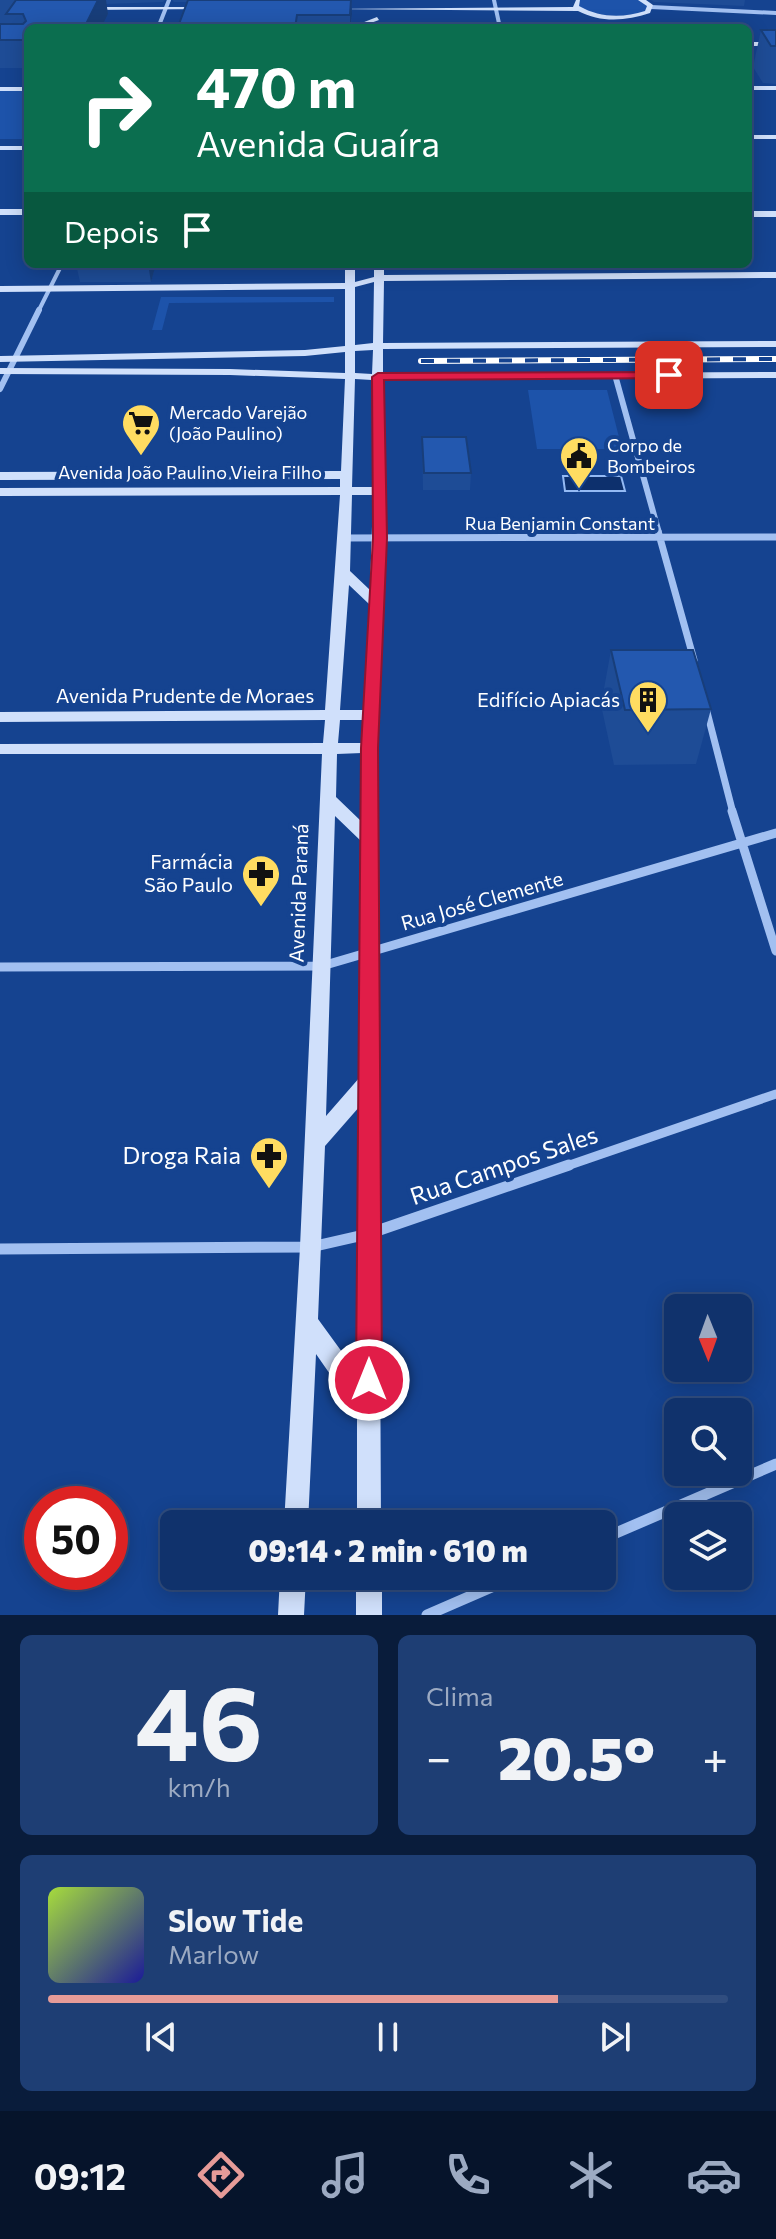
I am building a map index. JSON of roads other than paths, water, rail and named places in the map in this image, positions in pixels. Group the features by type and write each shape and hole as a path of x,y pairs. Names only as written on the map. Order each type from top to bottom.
{"main road":[{"path":"327,5 578,5 609,17 624,17 643,14 651,7 641,0"},
{"path":"314,9 359,5"},
{"path":"377,24 378,5"},
{"path":"76,7 212,7"},
{"path":"609,17 612,24"},
{"path":"624,17 627,24"},
{"path":"364,24 377,19"},
{"path":"752,44 776,44"},
{"path":"752,88 776,88"},
{"path":"0,89 24,89"},
{"path":"752,137 776,137"},
{"path":"0,139 24,139"},
{"path":"752,145 776,145"},
{"path":"0,148 24,148"},
{"path":"752,206 776,206"},
{"path":"0,212 24,212"},
{"path":"752,214 776,214"},
{"name":"Avenida Paraná","path":"297,1510 311,1247 330,748 343,572 346,475 378,377 377,346 349,286 350,268"},
{"name":"Avenida Paraná","path":"369,1510 369,748 380,491 350,375 349,349 380,278 379,268"},
{"path":"723,268 726,276"},
{"path":"746,268 750,276"},
{"path":"0,289 349,286 380,278 776,275"},
{"path":"0,359 232,355 377,346 776,344"},
{"path":"5,371 378,377 776,375"},
{"name":"Avenida João Paulino Vieira Filho","path":"0,476 346,475"},
{"name":"Avenida João Paulino Vieira Filho","path":"0,492 380,491"},
{"path":"343,572 377,604"},
{"name":"Avenida Prudente de Moraes","path":"0,717 370,715"},
{"path":"0,749 369,748"},
{"path":"328,799 371,841"},
{"path":"314,1144 369,1081"},
{"path":"307,1322 369,1409"},
{"path":"291,1615 292,1590"},
{"path":"369,1590 369,1615"}],"street":[{"path":"160,24 167,5"},
{"path":"651,7 776,13"},
{"path":"0,389 5,371 17,359 60,268"},
{"path":"615,375 698,676"},
{"name":"Rua Benjamin Constant","path":"344,538 776,537"},
{"path":"702,691 741,844 776,951"},
{"name":"Rua José Clemente","path":"0,967 322,966 776,833"},
{"name":"Rua Campos Sales","path":"0,1249 311,1247 368,1234 776,1094"},
{"path":"616,1533 776,1464"},
{"path":"427,1615 485,1590"}],"railway":[{"path":"421,361 776,359"}],"place":[{"name":"Mercado Varejão (João Paulino)","path":"141,457"},
{"name":"Corpo de Bombeiros","path":"579,490"},
{"name":"Edifício Apiacás","path":"648,734"},
{"name":"Farmácia São Paulo","path":"261,908"},
{"name":"Droga Raia","path":"269,1190"}]}
